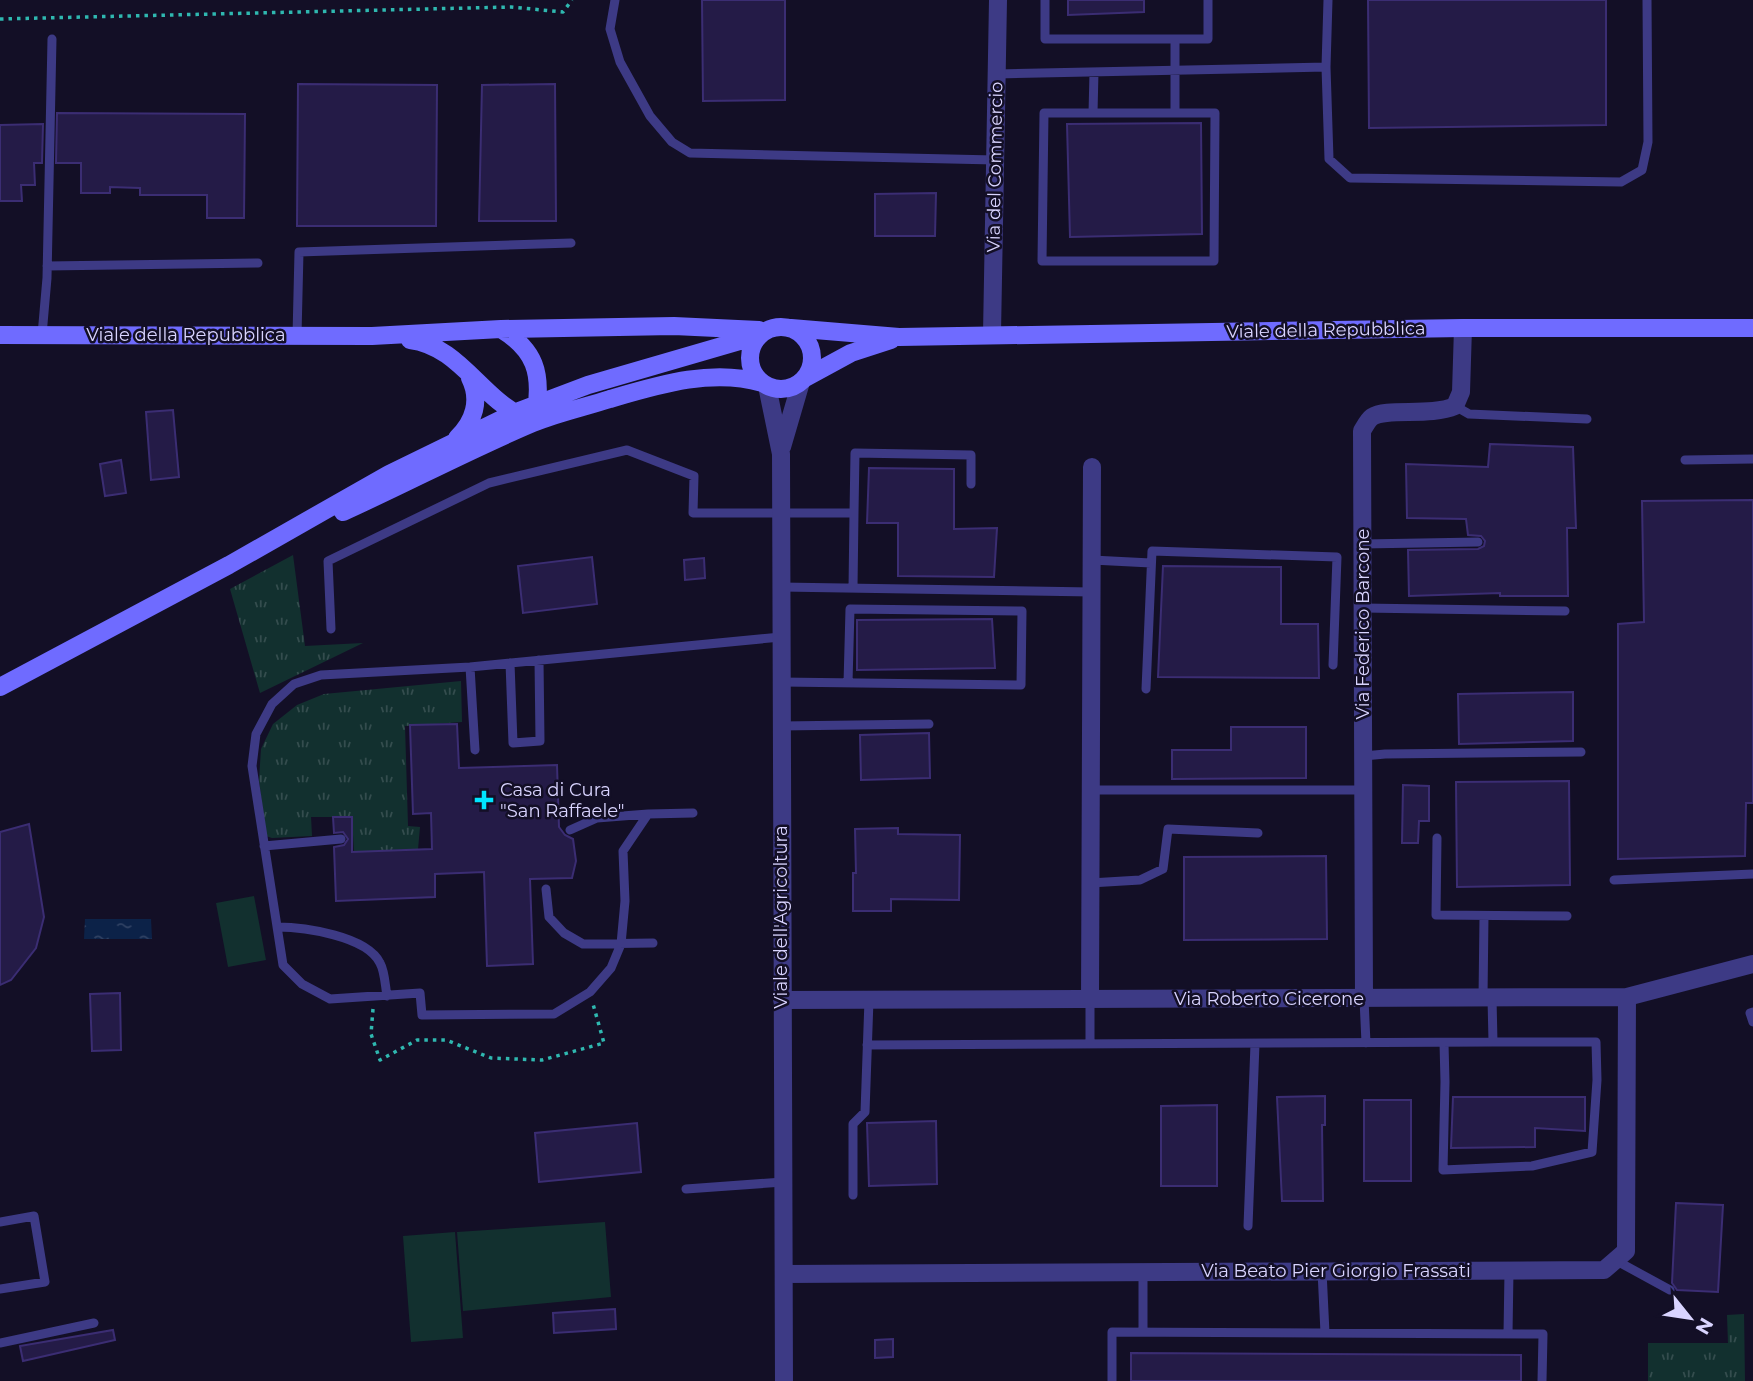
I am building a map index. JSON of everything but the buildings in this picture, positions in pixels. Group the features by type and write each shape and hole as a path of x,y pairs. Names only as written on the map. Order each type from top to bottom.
{"main road":[{"name":"Viale della Repubblica","path":"0,335 372,335 501,329 674,326 763,333"},
{"path":"0,687 229,565 388,474 514,413 588,385 763,333 774,327 790,328 807,340 811,349 810,369 803,380 788,389 746,378 702,377 640,390 535,423 229,565"},
{"name":"Viale della Repubblica","path":"790,328 899,337 1463,328 1753,328"},
{"path":"501,329 519,340 536,369 540,387 535,423"},
{"path":"763,333 750,351 750,360 756,377 765,385"},
{"name":"Viale della Repubblica","path":"372,335 433,345 465,369 483,390 514,413 535,423"},
{"name":"Viale della Repubblica","path":"803,380 851,353 899,337"},
{"path":"450,443 464,431 476,407 472,383 465,369"}],"street":[{"name":"Via del Commercio","path":"992,334 998,0"},
{"path":"1455,406 1461,392 1463,328"},
{"name":"Viale dell'Agricoltura","path":"780,454 803,380"},
{"name":"Viale dell'Agricoltura","path":"765,385 780,454 784,1381"},
{"name":"Via Federico Barcone","path":"1364,999 1362,431 1370,418 1382,413 1428,413 1455,406"},
{"path":"1090,999 1092,467"},
{"name":"Via Roberto Cicerone","path":"782,1000 1627,997 1753,964"},
{"path":"1615,1260 1626,1251 1627,997"},
{"name":"Via Beato Pier Giorgio Frassati","path":"785,1273 1604,1270 1615,1260"}],"lane":[{"path":"615,0 611,29 620,62 650,116 672,142 690,153 995,159"},
{"path":"1045,0 1045,39 1208,39 1208,0"},
{"path":"1328,0 1326,67 1329,159 1350,178 1621,182 1642,170 1648,142 1647,0"},
{"path":"42,335 47,266 52,39"},
{"path":"1175,39 1175,113"},
{"path":"997,74 1326,67"},
{"path":"1093,113 1094,72"},
{"path":"1044,113 1093,113 1216,113 1214,261 1042,261 1044,113"},
{"path":"297,335 299,252 571,243"},
{"path":"47,266 258,263"},
{"path":"1455,406 1469,414 1587,419"},
{"path":"331,629 328,561 489,483 627,450 694,476 693,513 854,513"},
{"path":"853,588 855,453 971,454 971,484"},
{"path":"1685,460 1753,459"},
{"path":"1363,544 1478,542"},
{"path":"1146,689 1152,551 1337,557 1333,665"},
{"path":"1092,560 1151,562"},
{"path":"781,587 1092,592"},
{"path":"1363,608 1565,611"},
{"path":"781,682 848,683 1021,685 1022,611 850,609 848,683"},
{"path":"648,814 622,851 625,901 621,944 611,968 590,992 554,1014 422,1015 420,993 330,999 302,984 283,965 252,766 256,734 272,704 294,684 321,675 470,667 781,637"},
{"path":"510,663 513,743 540,741 539,660"},
{"path":"470,667 475,750"},
{"path":"781,726 929,724"},
{"path":"1364,756 1581,751"},
{"path":"1091,790 1364,790"},
{"path":"570,830 597,818 693,813"},
{"path":"1090,883 1140,880 1163,869 1168,829 1258,833"},
{"path":"1437,838 1436,915 1567,916"},
{"path":"264,846 341,839"},
{"path":"1615,880 1753,874"},
{"path":"546,889 549,917 564,933 583,944 653,943"},
{"path":"1484,916 1493,1042"},
{"path":"277,927 315,931 348,939 367,948 379,961 387,996"},
{"path":"1090,999 1090,1044"},
{"path":"1364,999 1366,1043"},
{"path":"853,1195 853,1124 865,1112 869,1000"},
{"path":"1753,1012 1753,1022"},
{"path":"867,1045 1444,1042 1595,1042 1597,1080 1592,1152 1532,1166 1443,1170 1444,1042"},
{"path":"1248,1226 1255,1044"},
{"path":"686,1189 783,1182"},
{"path":"0,1222 34,1216 46,1282 0,1289"},
{"path":"1615,1260 1670,1290"},
{"path":"1508,1334 1509,1270"},
{"path":"1322,1271 1325,1333"},
{"path":"1143,1272 1143,1332"},
{"path":"0,1343 94,1323"},
{"path":"1111,1381 1112,1332 1143,1332 1543,1334 1542,1381"}],"path":[{"path":"0,19 511,7 562,12 572,0"},
{"path":"374,996 371,1034 380,1060 417,1040 446,1040 491,1058 542,1060 604,1043 590,992"}],"green space":[{"path":"293,555 305,646 363,643 260,693 230,589"},
{"path":"461,681 462,722 405,726 408,826 420,827 418,849 354,852 352,817 311,817 312,836 266,836 259,780 261,749 273,724 297,705 324,694"},
{"path":"254,896 266,960 228,967 216,903"},
{"path":"605,1222 611,1297 463,1311 457,1232"},
{"path":"455,1232 463,1338 411,1342 403,1236"},
{"path":"1744,1314 1745,1381 1648,1381 1648,1343 1728,1343 1727,1315"}],"water":[{"path":"85,919 151,919 152,939 84,939"}],"place":[{"name":"Casa di Cura \"San Raffaele\"","path":"484,800"}]}
